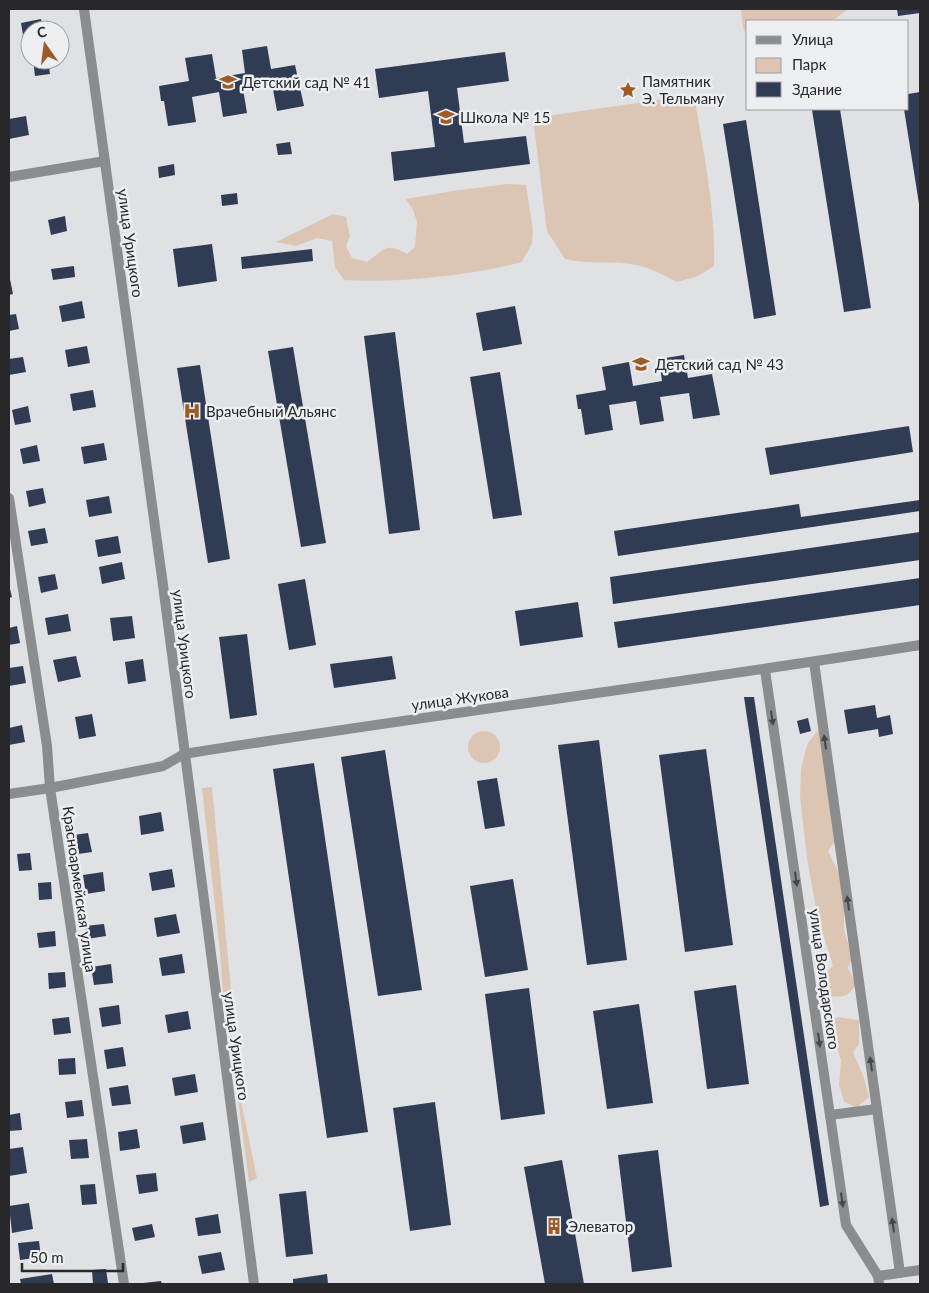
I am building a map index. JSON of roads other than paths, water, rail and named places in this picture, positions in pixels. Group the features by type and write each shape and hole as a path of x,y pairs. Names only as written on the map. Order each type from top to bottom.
{"street":[{"name":"улица Урицкого","path":"84,9 163,585 254,1284"},
{"path":"9,177 105,161"},
{"name":"Красноармейская улица","path":"9,498 47,746 50,788 124,1284"},
{"name":"улица Жукова","path":"9,794 163,766 184,754 338,730 765,670 920,645"},
{"path":"814,662 900,1273"},
{"name":"улица Володарского","path":"765,670 846,1225 879,1280"},
{"path":"830,1115 877,1109"},
{"path":"879,1280 900,1273 920,1270"}],"place":[{"name":"Детский сад № 41","path":"228,82"},
{"name":"Памятник Э. Тельману","path":"628,90"},
{"name":"Школа № 15","path":"446,117"},
{"name":"Детский сад № 43","path":"641,364"},
{"name":"Врачебный Альянс","path":"192,411"},
{"name":"Элеватор","path":"554,1226"}]}
